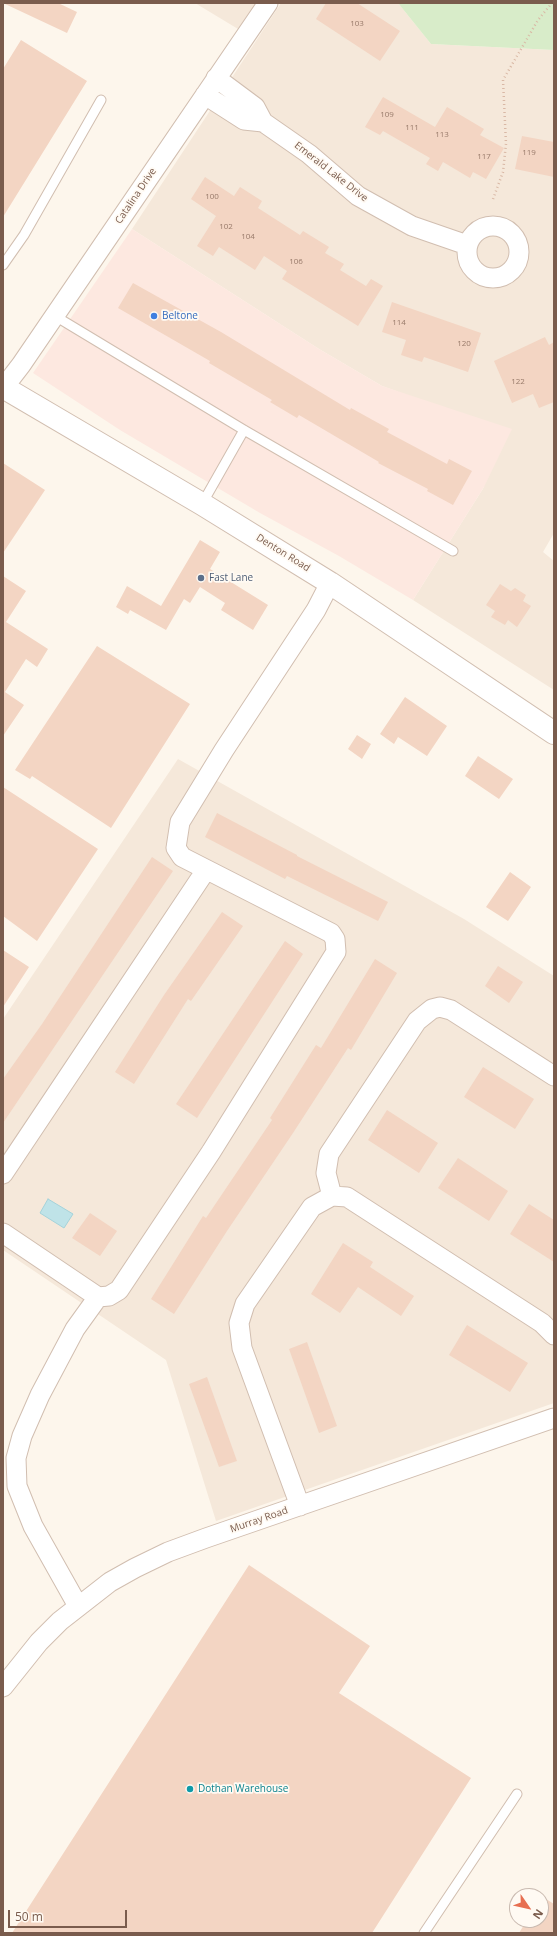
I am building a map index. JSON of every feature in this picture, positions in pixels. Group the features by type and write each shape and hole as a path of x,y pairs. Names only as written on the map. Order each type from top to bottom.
{"street":[{"name":"Catalina Drive","path":"3,388 55,316 268,3"},
{"name":"Emerald Lake Drive","path":"216,78 254,107 263,122 309,154 358,196 412,226 467,245"},
{"name":"Emerald Lake Drive","path":"205,95 244,120 263,122"},
{"name":"Denton Road","path":"3,388 202,504 330,583 554,733"},
{"path":"3,1233 98,1297 109,1296 119,1290 211,1152 336,952 335,939 331,933 182,857 176,848 180,822 224,750 316,610 330,583"},
{"path":"3,1174 206,870"},
{"path":"332,1196 326,1173 329,1154 416,1021 432,1010 440,1007 451,1010 554,1076"},
{"path":"300,1506 242,1348 239,1323 245,1304 312,1207 332,1196 347,1197 542,1323 554,1335"},
{"path":"78,1606 33,1526 17,1486 16,1458 22,1436 40,1395 75,1329 98,1297"},
{"name":"Murray Road","path":"3,1687 39,1642 78,1606 110,1582 168,1552 554,1418"}],"lane":[{"path":"3,265 24,235 101,100"},
{"path":"55,316 244,430 453,551"},
{"path":"202,504 244,430"},
{"path":"424,1933 517,1794"}],"path":[{"path":"493,200 503,172 506,144 503,80 538,20 552,3"}],"shaded area":[{"path":"195,3 262,3 243,32"},
{"path":"281,3 398,3 431,44 554,50 554,533 543,552 554,561 554,690 413,600 484,487 451,411 382,386 319,349 132,229"},
{"path":"132,229 319,349 382,386 512,429 484,487 413,600 339,556 260,513 120,430 33,373"},
{"path":"178,759 464,919 554,976 554,1403 216,1521 166,1360 3,1250 3,1019"}],"green space":[{"path":"398,3 554,3 554,50 431,44"}],"water":[{"path":"48,1199 73,1214 64,1228 40,1213"}],"building":[{"path":"3,3 58,3 77,12 67,33"},
{"path":"326,3 357,3 400,31 380,61 316,19"},
{"path":"21,40 87,81 3,217 3,69"},
{"path":"383,97 435,127 447,107 484,129 480,135 504,148 486,179 473,172 470,178 443,162 438,171 426,164 430,158 383,131 380,135 365,127"},
{"path":"522,136 554,142 554,177 515,169"},
{"path":"205,177 234,196 240,187 262,201 258,208 300,235 303,231 329,247 325,253 344,264 340,270 366,286 371,279 383,286 358,326 282,279 287,271 264,256 255,270 219,247 213,256 197,246 216,216 191,199"},
{"path":"133,283 221,332 350,410 351,408 389,429 387,432 447,464 449,459 472,471 453,505 427,491 428,489 378,463 379,462 299,415 297,418 270,402 272,400 209,363 210,361 118,308"},
{"path":"392,302 481,333 468,372 424,357 422,362 401,355 406,340 382,332"},
{"path":"545,337 549,345 554,342 554,402 539,408 533,394 512,403 494,361"},
{"path":"3,463 45,490 3,553"},
{"name":"Fast Lane","path":"200,540 220,552 210,569 268,605 253,630 221,610 225,603 200,587 190,603 184,599 166,630 130,610 128,614 116,607 127,586 161,606"},
{"path":"3,576 26,591 6,622 48,649 37,667 26,659 5,692 24,705 3,736"},
{"path":"500,584 511,591 515,588 526,595 523,601 531,606 517,627 508,620 505,625 491,617 495,611 486,605"},
{"path":"97,646 190,704 111,828 32,776 30,779 15,770"},
{"path":"405,697 447,726 427,756 398,737 394,744 380,734"},
{"path":"357,735 371,744 362,759 348,749"},
{"path":"478,756 513,779 499,799 465,776"},
{"path":"3,787 98,849 37,941 3,916"},
{"path":"217,813 297,856 388,902 378,921 287,876 285,879 205,837"},
{"path":"152,857 173,871 3,1123 3,1079 42,1024"},
{"path":"510,872 531,887 508,921 486,907"},
{"path":"222,912 243,926 191,1001 188,999 134,1084 115,1072 164,995"},
{"path":"285,941 303,954 197,1118 176,1104"},
{"path":"3,950 29,967 3,1007"},
{"path":"375,959 397,973 351,1050 348,1048 174,1314 151,1299 203,1216 206,1218 272,1120 270,1118 316,1045 321,1048"},
{"path":"498,966 523,982 509,1003 485,986"},
{"path":"483,1067 534,1099 515,1129 464,1097"},
{"path":"387,1110 438,1143 419,1173 368,1140"},
{"path":"458,1158 508,1191 489,1221 438,1188"},
{"path":"529,1204 554,1220 554,1262 510,1234"},
{"path":"90,1213 117,1231 100,1256 72,1238"},
{"path":"343,1243 373,1262 370,1267 414,1296 401,1316 358,1287 340,1313 311,1294"},
{"path":"467,1325 528,1363 510,1392 449,1355"},
{"path":"307,1342 337,1426 319,1433 289,1349"},
{"path":"207,1377 237,1461 219,1467 189,1384"},
{"name":"Dothan Warehouse","path":"249,1565 370,1646 339,1693 471,1778 372,1933 12,1933"},
{"path":"549,1901 554,1904 554,1933 519,1933 522,1928 549,1928"}],"place":[{"name":"Beltone","path":"154,316"},
{"name":"Fast Lane","path":"201,578"},
{"name":"Dothan Warehouse","path":"190,1789"}]}
